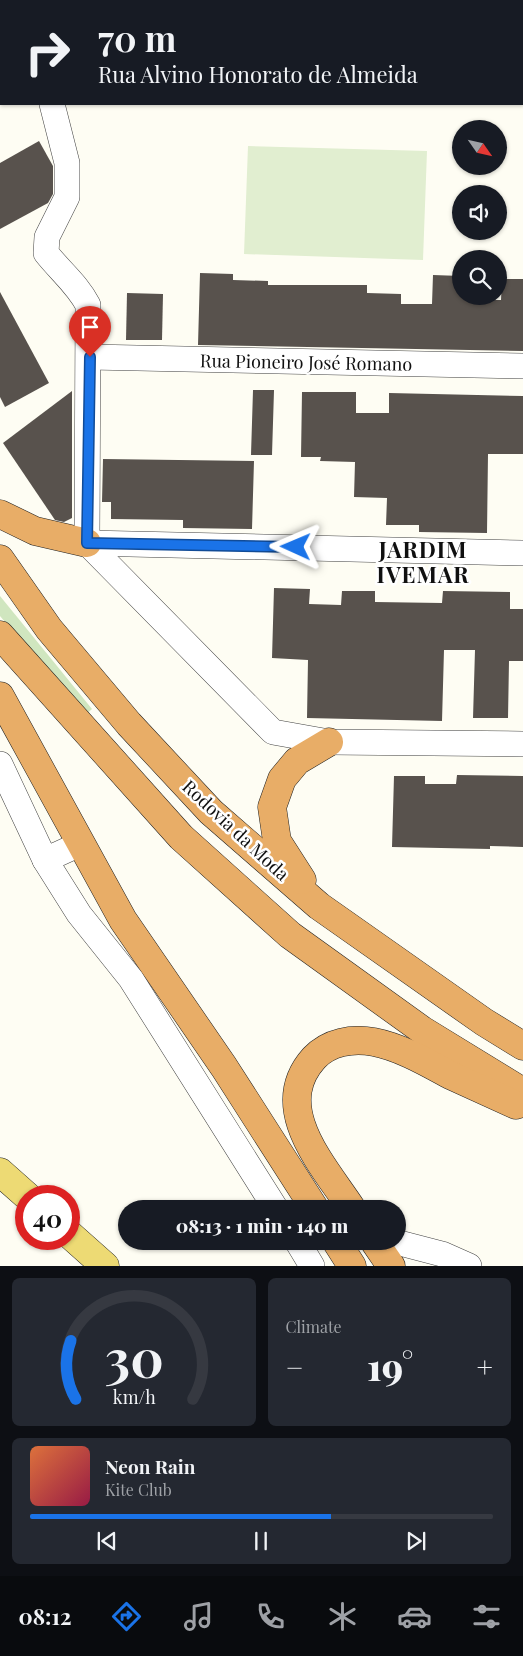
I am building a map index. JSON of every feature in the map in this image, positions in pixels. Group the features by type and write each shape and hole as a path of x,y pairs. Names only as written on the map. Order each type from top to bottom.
{"highway":[{"path":"0,514 35,531 87,543"},
{"name":"Rodovia da Moda","path":"0,559 48,629 130,724 211,812 319,906 484,1022 523,1046"},
{"path":"0,635 181,837 290,936 414,1024 523,1092"},
{"path":"0,696 123,920 224,1067 309,1200"},
{"path":"319,906 277,841 272,807 282,779 297,761 330,742"},
{"path":"346,1200 307,1142 297,1110 300,1081 306,1067 318,1054 331,1046 359,1041 374,1042 393,1048 523,1108"},
{"path":"342,1250 352,1266"},
{"path":"380,1250 391,1266"}],"main road":[{"path":"0,1172 15,1185"},
{"path":"80,1244 105,1266"}],"street":[{"path":"52,105 67,163 67,197 47,237 46,253 61,272 78,286 88,305 90,357 87,543 273,732 330,742 523,744"},
{"name":"Rua Pioneiro José Romano","path":"90,357 523,366"},
{"path":"87,543 523,553"},
{"path":"0,764 45,860 79,914 131,979 270,1200"},
{"path":"45,860 80,844"},
{"path":"406,1245 442,1254 468,1266"},
{"path":"302,1250 312,1266"}],"green space":[{"path":"248,146 427,151 423,260 244,254"},
{"path":"0,596 92,709 84,716 0,616"}],"building":[{"path":"39,141 53,166 53,194 48,203 0,229 0,163"},
{"path":"200,273 233,274 233,280 268,281 268,285 367,285 367,293 401,294 401,304 432,304 433,275 452,276 452,305 507,305 507,279 523,279 523,351 198,345"},
{"path":"0,292 49,383 5,407 0,397"},
{"path":"127,293 163,294 162,340 126,340"},
{"path":"253,390 274,390 272,455 251,455"},
{"path":"72,391 72,518 64,522 55,520 3,443"},
{"path":"302,392 356,392 356,413 389,413 389,393 523,396 523,454 488,454 487,533 419,532 419,525 386,525 387,498 354,497 355,462 320,461 321,457 301,457"},
{"path":"103,459 254,461 252,529 183,528 183,520 111,519 111,502 102,502"},
{"path":"274,588 310,589 309,604 341,605 342,591 375,591 375,602 442,603 443,591 510,592 510,609 523,609 523,661 509,661 508,718 473,718 475,650 444,650 442,721 307,718 308,660 272,658"},
{"path":"457,775 523,776 523,847 490,846 490,849 392,847 394,776 425,776 425,784 456,784"}],"district":[{"name":"JARDIM IVEMAR","path":"423,562"}],"route":[{"path":"90,357 87,543 296,547"}]}
